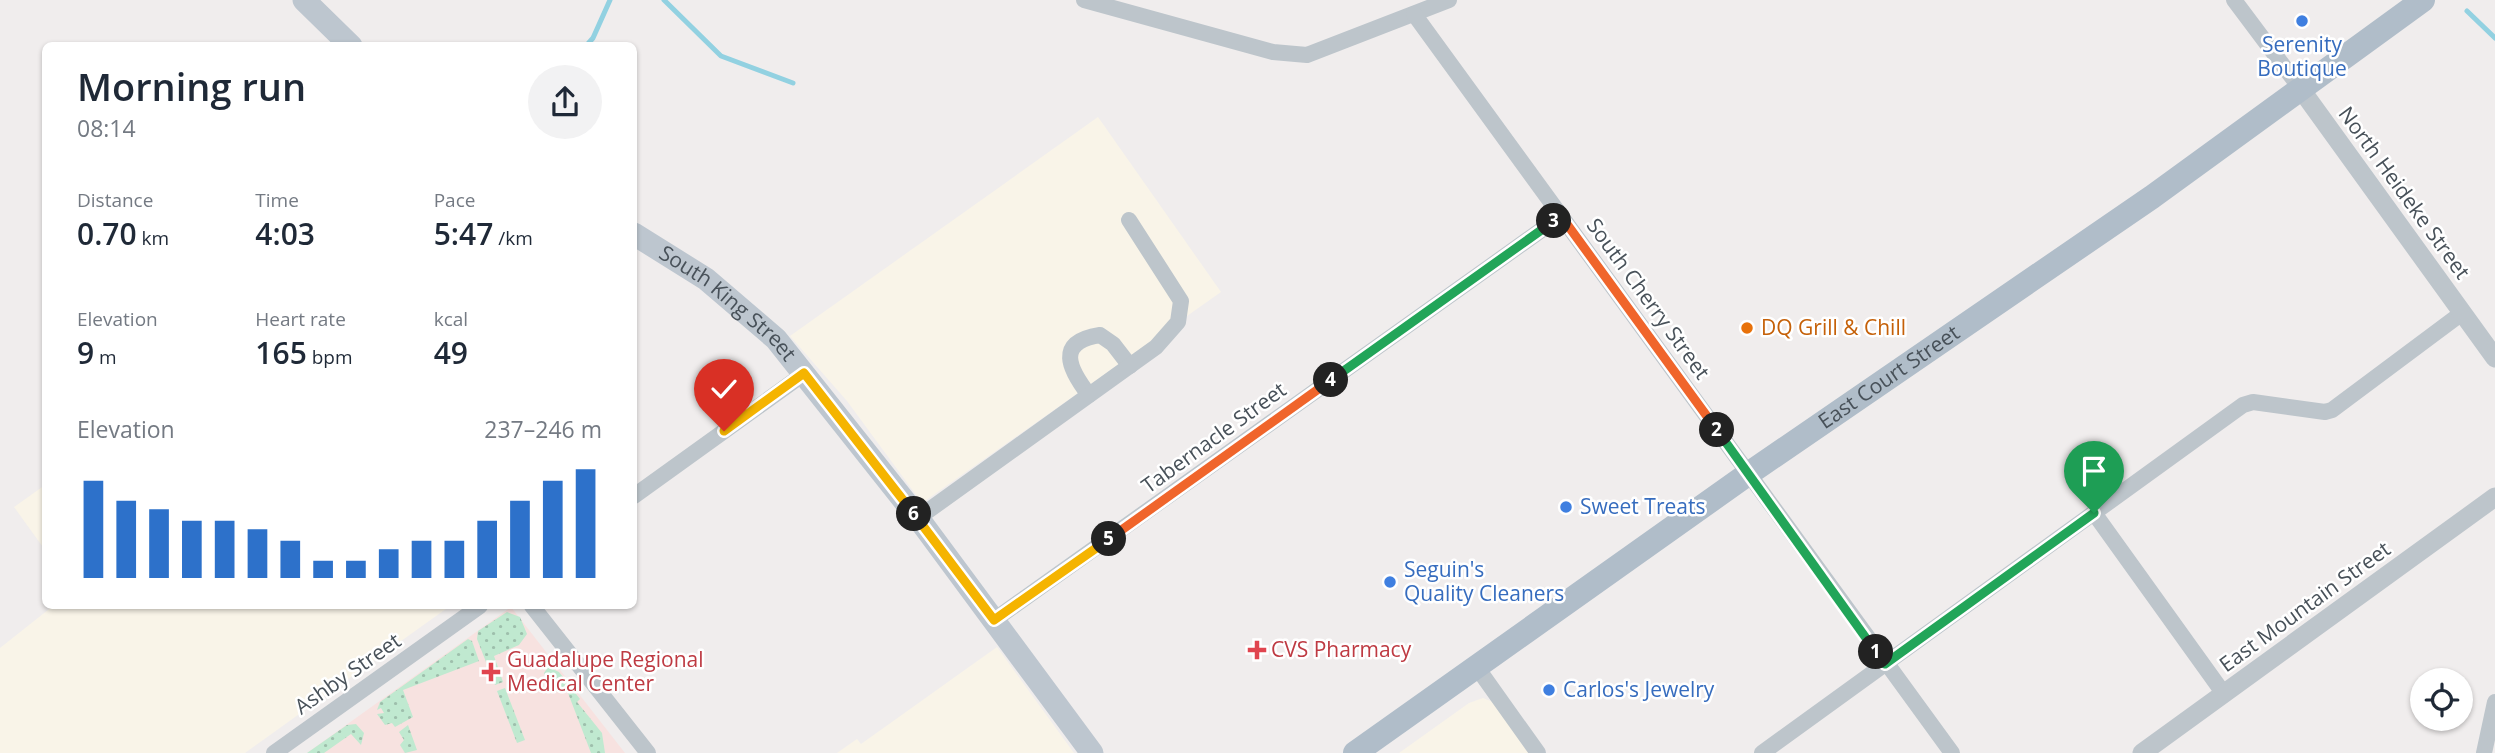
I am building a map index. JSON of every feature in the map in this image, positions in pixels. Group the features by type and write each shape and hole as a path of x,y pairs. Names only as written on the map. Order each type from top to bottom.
{"main road":[{"path":"304,0 347,42"},
{"name":"East Court Street","path":"1355,753 1748,474 2152,197 2423,0"},
{"name":"South King Street","path":"637,236 715,286 776,338 918,518 1092,753"}],"street":[{"path":"1084,0 1273,52 1307,55 1449,0"},
{"path":"2234,0 2300,89"},
{"name":"South Cherry Street","path":"1414,14 1952,753"},
{"name":"North Heideke Street","path":"2300,89 2495,358"},
{"name":"Tabernacle Street","path":"994,620 1561,216"},
{"path":"918,518 1156,347 1178,322 1181,301 1129,220"},
{"path":"1762,753 2243,405 2253,402 2332,410 2462,313"},
{"path":"1089,395 1075,376 1069,360 1073,345 1087,337 1100,335 1112,344 1130,366"},
{"path":"637,494 804,373"},
{"name":"East Mountain Street","path":"2142,753 2495,497"},
{"path":"2094,513 2224,694"},
{"name":"Ashby Street","path":"274,753 476,609"},
{"path":"534,609 648,753"},
{"path":"1476,666 1538,753"},
{"path":"2484,753 2495,702"}],"shaded area":[{"path":"1098,117 1221,292 922,503 847,401 790,336"},
{"path":"42,487 42,546 14,507"},
{"path":"49,609 446,609 245,753 0,753 0,648"},
{"name":"Guadalupe Regional Medical Center","path":"508,609 513,609 625,753 307,753"},
{"path":"997,647 1074,753 837,753 857,739 861,744"},
{"path":"1483,698 1493,702 1529,753 1399,753 1469,703"}],"green space":[{"path":"507,612 520,617 527,634 519,645 494,656 503,682 495,685 477,639 478,631"},
{"path":"468,639 472,641 479,661 403,690 413,717 395,727 392,723 385,725 377,714 384,713 381,708 377,710 380,702"},
{"path":"548,667 559,672 580,699 577,702 602,733 605,753 591,753 568,693 569,687 552,693 544,673"},
{"path":"505,688 525,740 517,743 497,691"},
{"path":"356,724 364,733 361,745 351,734 324,753 307,753 347,725"},
{"path":"408,725 417,750 405,753 400,745 404,740 399,732"}],"waterway":[{"path":"590,42 610,0"},
{"path":"664,0 721,56 793,83"},
{"path":"2467,11 2495,38"}],"place":[{"name":"Serenity Boutique","path":"2302,21"},
{"name":"DQ Grill & Chill","path":"1747,328"},
{"name":"Sweet Treats","path":"1566,507"},
{"name":"Seguin's Quality Cleaners","path":"1390,582"},
{"name":"CVS Pharmacy","path":"1257,650"},
{"name":"Guadalupe Regional Medical Center","path":"491,672"},
{"name":"Carlos's Jewelry","path":"1549,690"}],"route":[{"path":"724,431 804,373 994,620 1561,216 1789,527 1885,664 2094,513"}]}
